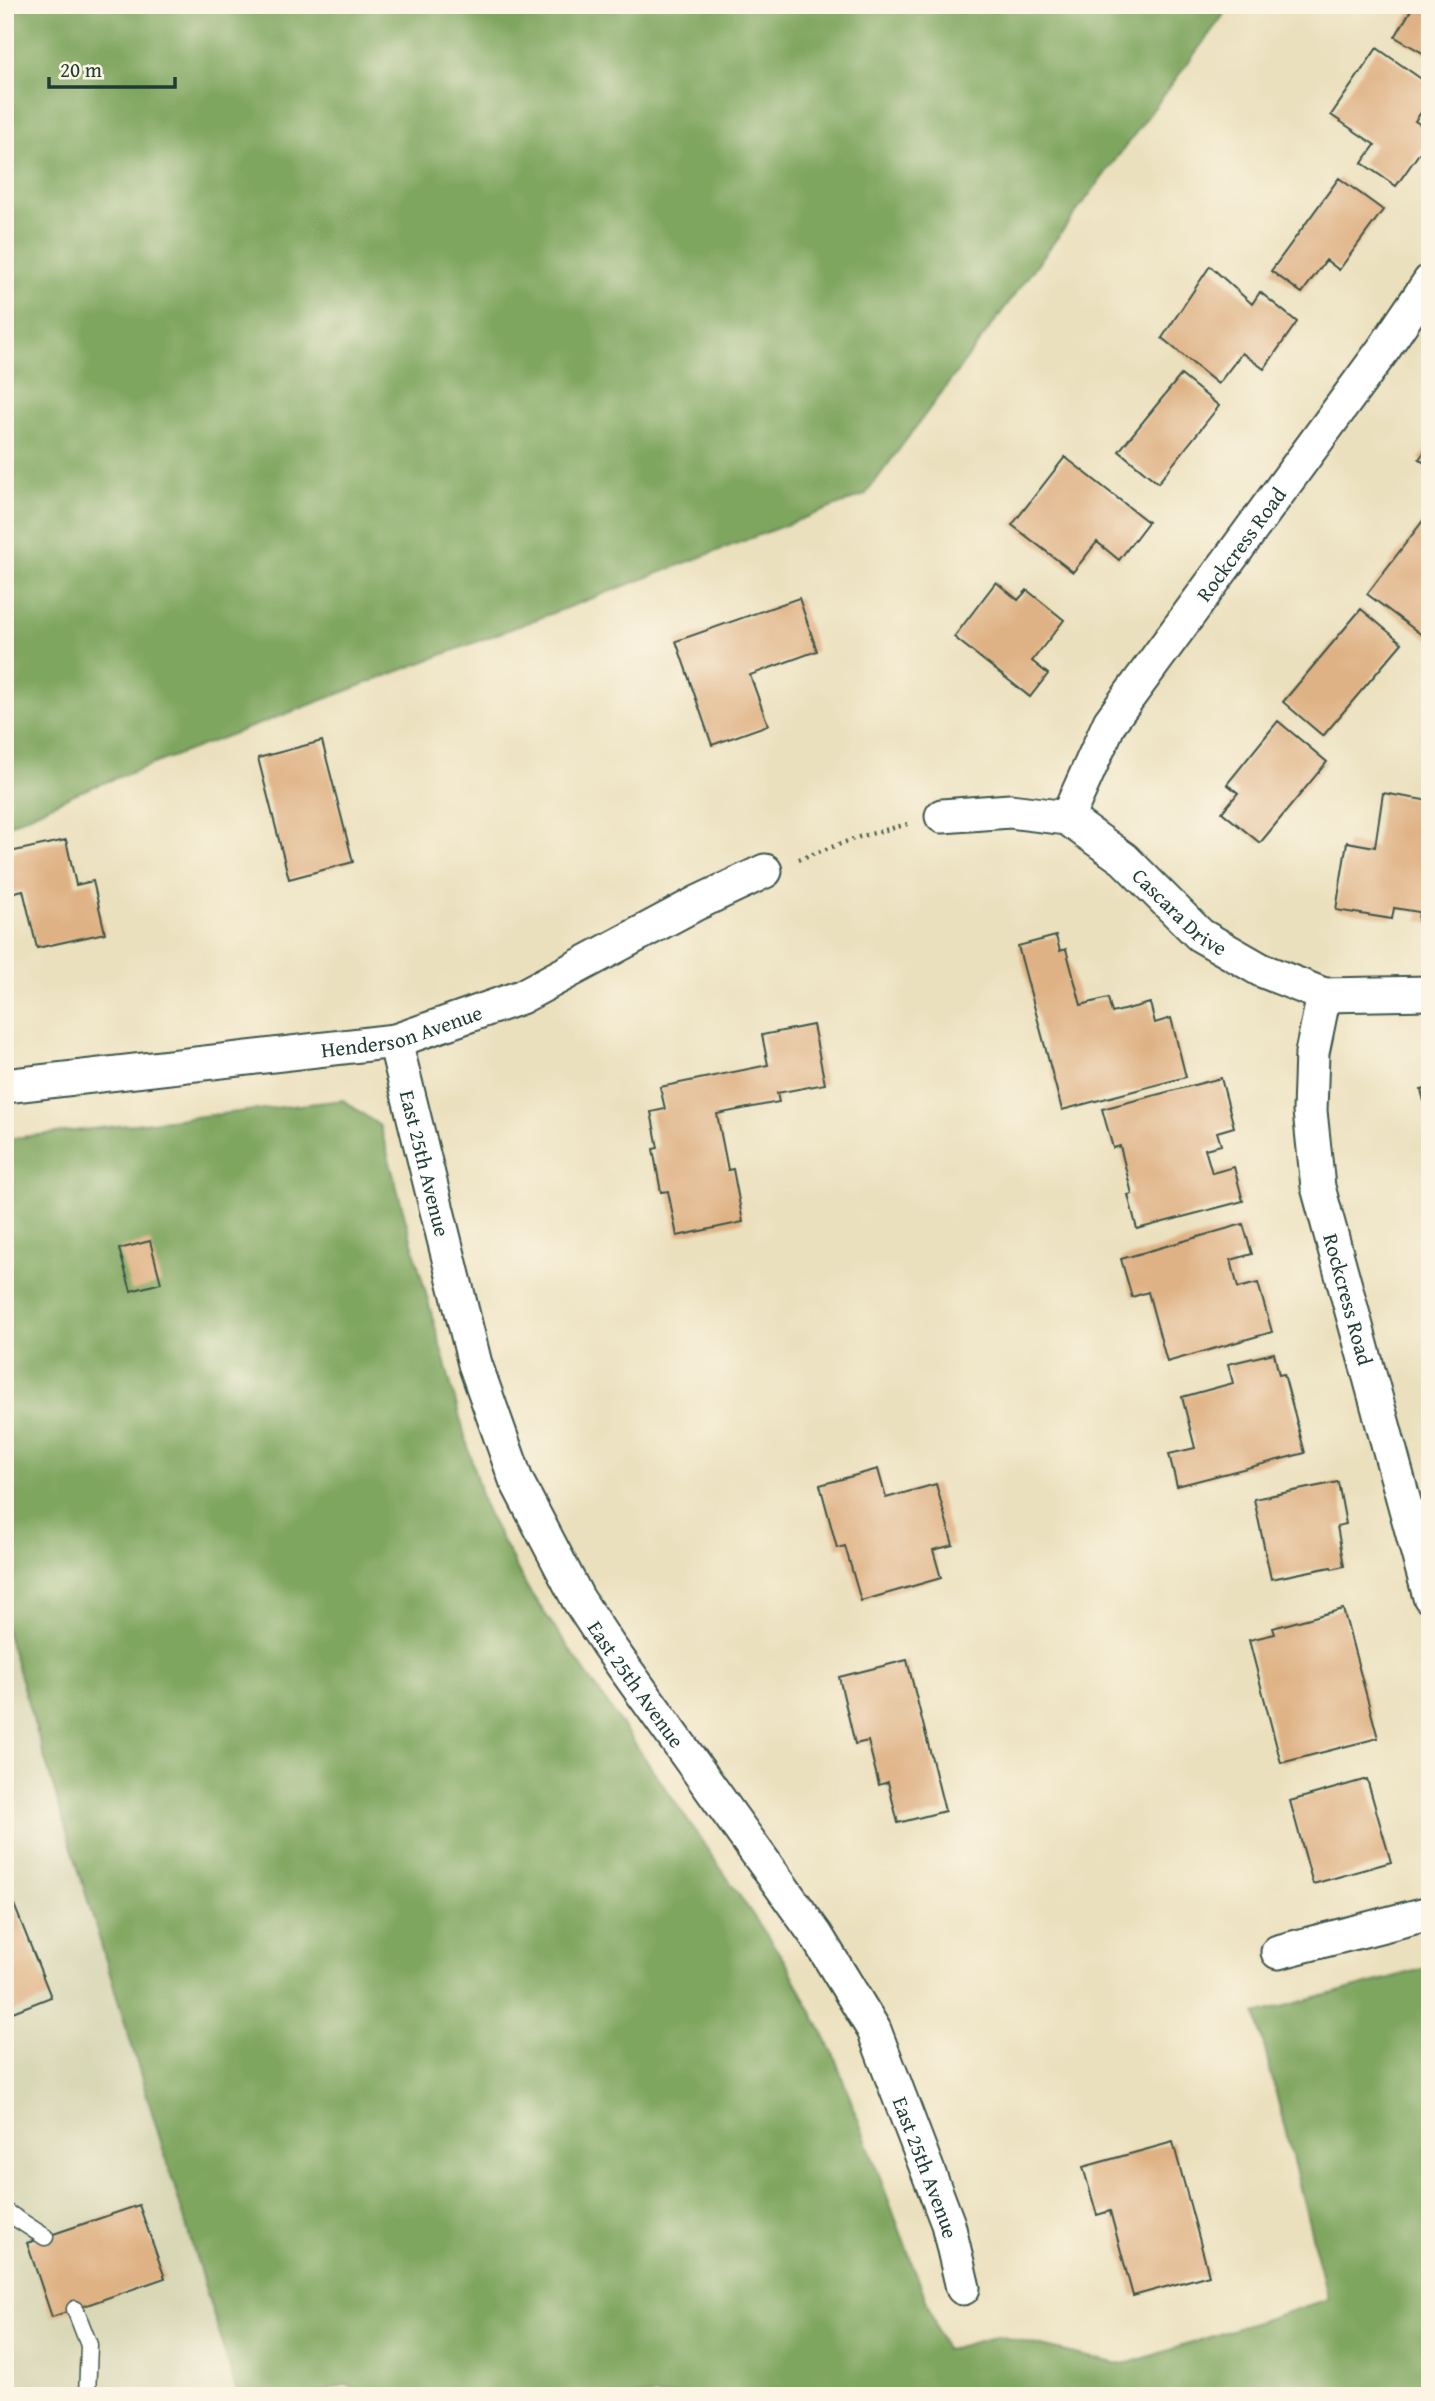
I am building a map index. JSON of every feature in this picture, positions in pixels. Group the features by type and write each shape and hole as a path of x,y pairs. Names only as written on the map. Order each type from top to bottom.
{"street":[{"name":"Rockcress Road","path":"1067,818 1110,722 1383,350 1430,281"},
{"name":"Cascara Drive","path":"931,818 1010,811 1067,818 1124,859 1200,934 1261,970 1324,995 1430,993"},
{"name":"Henderson Avenue","path":"5,1086 395,1041 521,997 697,903 765,872"},
{"name":"Rockcress Road","path":"1324,995 1312,1053 1310,1111 1318,1187 1430,1597"},
{"name":"East 25th Avenue","path":"395,1041 475,1364 516,1480 578,1599 608,1645 816,1935 874,2031 948,2224 963,2288"},
{"path":"1278,1952 1430,1913"}],"lane":[{"path":"5,2211 45,2237"},
{"path":"75,2309 89,2345 88,2396"}],"path":[{"path":"765,872 859,836 931,818"}],"shaded area":[{"path":"5,1627 238,2396 5,2396"}],"green space":[{"path":"5,5 1231,5 865,495 74,794 5,827"},
{"path":"343,1100 380,1126 485,1509 528,1589 788,1966 833,2053 945,2350 998,2336 1123,2365 1328,2299 1256,2014 1430,1967 1430,2396 365,2396 347,2384 313,2396 238,2396 5,1627 5,1139"}],"building":[{"path":"1414,5 1430,5 1428,56 1395,37"},
{"path":"1377,48 1430,85 1430,100 1415,121 1430,131 1430,138 1396,186 1362,163 1375,145 1331,115"},
{"path":"1339,178 1383,210 1339,270 1326,260 1302,293 1271,271"},
{"path":"1210,266 1252,304 1260,292 1297,322 1264,369 1242,353 1218,384 1162,338"},
{"path":"1181,375 1219,406 1158,483 1119,451"},
{"path":"1430,445 1430,467 1419,459"},
{"path":"1065,457 1148,522 1119,560 1097,542 1073,572 1012,525"},
{"path":"1425,518 1430,521 1430,641 1367,594"},
{"path":"996,582 1018,600 1027,590 1064,620 1032,661 1048,674 1030,697 954,637"},
{"path":"799,598 817,651 750,675 768,725 712,745 676,641"},
{"path":"1361,609 1402,643 1323,736 1283,702"},
{"path":"1278,721 1327,762 1260,843 1222,812 1238,793 1227,784"},
{"path":"322,741 353,862 289,879 258,758"},
{"path":"1383,793 1430,801 1430,923 1418,921 1419,912 1394,908 1392,919 1336,910 1347,842 1375,847"},
{"path":"66,840 76,885 93,881 105,933 37,948 23,890 11,893 5,853"},
{"path":"1056,936 1060,951 1066,949 1081,1005 1108,998 1112,1013 1150,1003 1155,1023 1171,1018 1186,1077 1062,1110 1018,946"},
{"path":"813,1025 825,1084 777,1093 779,1102 717,1114 728,1170 733,1169 743,1222 677,1236 668,1191 661,1192 653,1149 658,1148 651,1112 665,1109 660,1087 768,1065 762,1035"},
{"path":"1221,1078 1234,1127 1217,1132 1221,1145 1205,1149 1212,1173 1234,1167 1243,1201 1137,1229 1128,1195 1132,1194 1120,1146 1113,1148 1102,1109"},
{"path":"1430,1088 1430,1119 1429,1119 1421,1090"},
{"path":"1243,1224 1252,1254 1231,1260 1238,1288 1258,1283 1272,1332 1167,1362 1148,1292 1132,1297 1121,1259"},
{"path":"150,1241 161,1283 131,1291 119,1249"},
{"path":"1274,1353 1279,1375 1284,1374 1305,1453 1177,1486 1169,1454 1195,1448 1182,1397 1233,1383 1228,1364"},
{"path":"878,1469 886,1498 936,1484 953,1545 933,1550 941,1578 861,1601 845,1546 837,1548 820,1485"},
{"path":"1338,1482 1346,1524 1337,1526 1344,1566 1271,1579 1254,1499"},
{"path":"1343,1609 1378,1738 1281,1763 1249,1640 1275,1634 1273,1628"},
{"path":"907,1660 945,1811 898,1823 888,1782 879,1785 868,1741 855,1744 839,1677"},
{"path":"1367,1779 1391,1862 1313,1884 1290,1801"},
{"path":"5,1882 51,1997 5,2015"},
{"path":"1173,2142 1209,2275 1133,2296 1110,2211 1097,2215 1083,2167"},
{"path":"139,2205 165,2278 52,2317 27,2243"}]}
